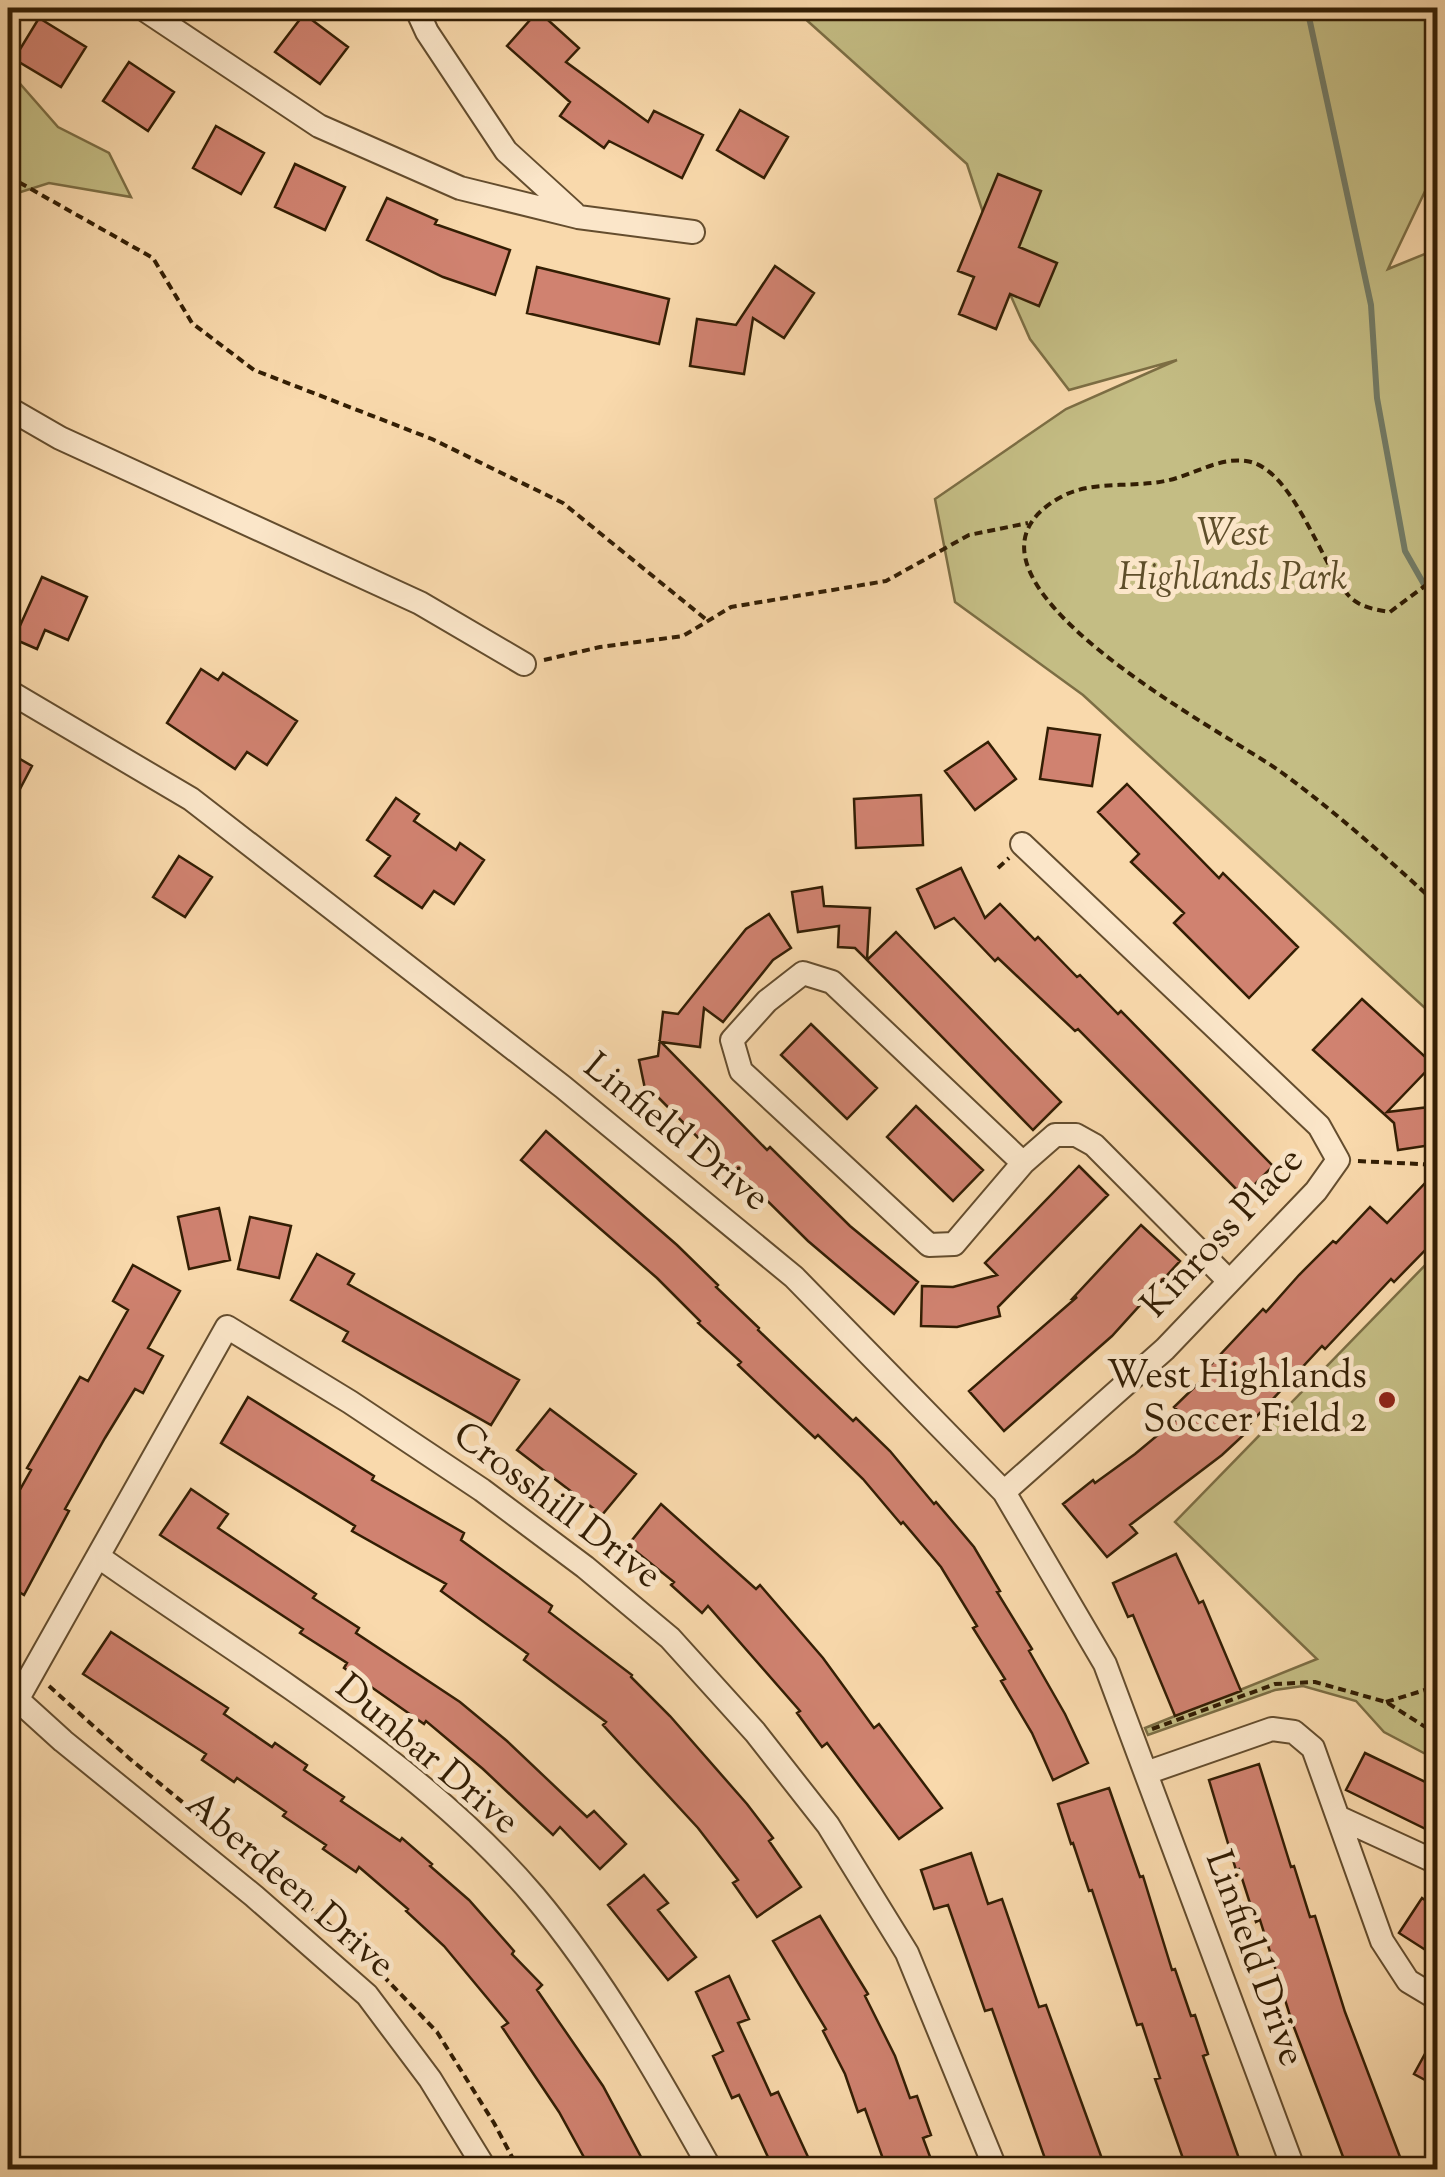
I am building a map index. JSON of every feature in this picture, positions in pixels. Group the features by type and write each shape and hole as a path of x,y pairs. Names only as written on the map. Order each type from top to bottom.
{"street":[{"path":"142,8 319,126 460,188 578,216 693,232"},
{"path":"416,8 427,32 506,151 578,216"},
{"path":"8,408 60,438 420,602 524,664"},
{"name":"Linfield Drive","path":"8,691 190,799 563,1087 794,1277 1004,1492 1104,1664 1294,2170"},
{"name":"Kinross Place","path":"1004,1492 1165,1349 1316,1190 1338,1160 1319,1126 1022,844"},
{"path":"1023,1164 832,982 803,973 732,1040 741,1071 929,1246 954,1244 1023,1164 1055,1134 1076,1135 1094,1145 1228,1281"},
{"name":"Crosshill Drive","path":"12,1695 99,1557 227,1327 350,1402 482,1490 586,1567 670,1638 755,1732 828,1825 907,1953 996,2170"},
{"name":"Dunbar Drive","path":"99,1557 391,1762 463,1823 534,1897 632,2032 711,2170"},
{"name":"Aberdeen Drive","path":"12,1695 62,1742 254,1896 367,1995 430,2078 486,2170"},
{"path":"1146,1773 1272,1729 1294,1732 1313,1748 1382,1941 1408,1981 1438,1999"},
{"path":"1340,1818 1438,1864"}],"path":[{"path":"8,176 153,258 192,324 254,370 432,439 563,502 708,621"},
{"path":"1438,576 1390,612 1371,610 1350,598 1280,481 1250,461 1231,460 1154,483 1075,489 1050,503 1031,522 1023,541 1025,561 1056,612 1087,642 1150,689 1252,750 1342,816 1438,905"},
{"path":"524,664 600,647 683,636 732,607 886,581 970,535 1031,522"},
{"path":"1338,1160 1438,1165"},
{"path":"1132,1736 1275,1684 1316,1682 1386,1702 1438,1735"},
{"path":"1386,1702 1438,1686"}],"green space":[{"name":"West Highlands Park","path":"799,8 1437,8 1437,166 1388,269 1437,249 1437,1019 1083,695 955,602 935,499 1066,409 1177,360 1069,390 1030,339 1010,294 967,164 802,16"},
{"path":"8,70 58,127 109,153 131,197 49,183 8,196"},
{"path":"1437,1253 1437,1760 1384,1732 1356,1701 1303,1686 1275,1690 1148,1735 1145,1728 1317,1659 1175,1522"}],"building":[{"path":"538,11 579,48 566,62 648,122 654,111 703,135 682,178 609,141 604,148 560,116 570,102 507,46"},
{"path":"304,14 348,47 320,84 275,52"},
{"path":"39,18 86,47 61,87 14,59"},
{"path":"129,62 174,92 148,131 103,101"},
{"path":"740,110 788,137 764,178 717,150"},
{"path":"216,126 264,153 241,194 193,168"},
{"path":"295,164 345,187 325,230 275,207"},
{"path":"998,174 1041,191 1019,247 1057,263 1039,306 1010,294 996,329 959,314 974,277 958,271"},
{"path":"387,198 437,220 435,224 510,250 495,295 443,277 367,240"},
{"path":"775,266 814,293 784,338 753,318 744,374 690,366 697,319 736,325"},
{"path":"537,267 669,299 659,344 527,313"},
{"path":"42,577 87,597 68,640 45,630 37,649 14,639"},
{"path":"201,669 218,680 223,673 297,721 267,765 247,752 235,769 167,723"},
{"path":"1048,728 1100,735 1092,786 1040,779"},
{"path":"988,742 1016,779 975,810 945,771"},
{"path":"8,752 32,766 8,812"},
{"path":"1127,784 1219,878 1223,873 1298,947 1249,998 1174,923 1184,913 1131,862 1139,854 1098,812"},
{"path":"921,795 923,845 856,848 854,799"},
{"path":"396,798 419,814 414,821 456,850 460,843 484,860 454,904 434,891 422,908 375,876 390,856 367,840"},
{"path":"179,856 212,877 185,917 153,897"},
{"path":"961,868 985,918 1000,904 1118,1014 1121,1011 1273,1166 1243,1196 1078,1029 1075,1031 998,958 995,961 954,918 935,928 917,889"},
{"path":"822,887 824,906 870,908 867,960 855,948 838,947 839,926 798,932 792,892"},
{"path":"769,914 791,948 773,960 723,1022 704,1008 700,1047 661,1042 767,1150 770,1147 850,1226 918,1282 894,1314 808,1241 649,1088 645,1089 639,1060 658,1056 663,1012 678,1014 746,929"},
{"path":"896,932 1061,1102 1033,1130 867,960"},
{"path":"1362,999 1433,1064 1387,1112 1438,1106 1438,1144 1398,1150 1394,1123 1313,1050"},
{"path":"811,1024 877,1088 847,1119 781,1055"},
{"path":"916,1106 983,1170 953,1201 887,1137"},
{"path":"546,1131 677,1245 758,1330 890,1451 936,1502 974,1547 1000,1591 997,1592 1032,1649 1029,1651 1088,1763 1053,1780 1032,1733 1001,1681 1005,1679 973,1628 977,1626 941,1567 903,1522 818,1435 815,1438 738,1365 741,1362 657,1278 521,1160"},
{"path":"1079,1166 1108,1195 998,1307 1000,1316 957,1327 921,1326 922,1286 953,1287 997,1275 985,1263"},
{"path":"1428,1180 1438,1190 1438,1237 1394,1282 1391,1279 1325,1349 1322,1346 1246,1428 1249,1430 1130,1525 1137,1533 1107,1557 1063,1504 1135,1454 1182,1415 1174,1407 1206,1376 1203,1373 1263,1309 1266,1312 1370,1207 1387,1223"},
{"path":"219,1208 230,1260 189,1269 178,1217"},
{"path":"250,1217 291,1226 279,1278 238,1269"},
{"path":"1141,1225 1180,1261 1112,1336 1004,1431 969,1391 1077,1297 1073,1298"},
{"path":"317,1254 354,1274 348,1284 519,1380 491,1425 343,1341 348,1332 291,1300"},
{"path":"133,1265 180,1291 148,1348 163,1356 143,1393 135,1389 105,1438 24,1595 8,1585 8,1511 31,1470 27,1468 80,1377 88,1381 128,1310 113,1301"},
{"path":"248,1397 374,1476 372,1480 464,1533 461,1540 552,1606 549,1612 632,1675 747,1804 773,1838 769,1841 801,1887 757,1917 733,1883 738,1880 698,1828 603,1725 606,1722 524,1660 528,1654 441,1591 446,1584 352,1531 355,1526 221,1443"},
{"path":"550,1409 636,1474 602,1515 517,1450"},
{"path":"191,1489 228,1514 218,1528 316,1594 313,1598 359,1628 356,1633 460,1702 587,1817 594,1811 626,1844 600,1869 560,1827 553,1835 426,1721 424,1724 344,1668 347,1663 300,1633 303,1629 160,1535"},
{"path":"661,1504 756,1589 760,1585 823,1658 874,1728 879,1724 942,1808 899,1839 827,1743 822,1747 797,1713 800,1711 708,1606 702,1613 671,1585 674,1582 628,1545"},
{"path":"1176,1554 1199,1603 1203,1601 1241,1691 1175,1716 1133,1615 1128,1617 1113,1583"},
{"path":"111,1632 228,1708 224,1714 272,1747 275,1743 307,1765 304,1770 344,1797 341,1801 400,1841 402,1838 469,1900 542,1985 537,1990 603,2086 648,2170 591,2170 559,2112 502,2027 508,2023 408,1909 359,1867 356,1872 323,1849 326,1845 283,1816 286,1812 237,1778 234,1782 202,1760 206,1754 83,1674"},
{"path":"1365,1753 1438,1788 1438,1835 1346,1790"},
{"path":"1259,1764 1291,1867 1294,1866 1310,1917 1315,1916 1345,2012 1400,2157 1361,2170 1348,2170 1292,2022 1260,1920 1256,1922 1239,1869 1236,1870 1209,1780"},
{"path":"1109,1788 1140,1877 1143,1876 1172,1970 1175,1969 1191,2016 1195,2015 1208,2054 1203,2056 1243,2170 1187,2170 1155,2079 1160,2078 1142,2024 1137,2025 1092,1890 1089,1891 1071,1844 1058,1804"},
{"path":"971,1853 988,1904 1002,1899 1039,2007 1046,2005 1101,2156 1062,2170 1049,2170 992,2009 985,2011 948,1905 934,1909 921,1870"},
{"path":"644,1875 668,1903 658,1910 696,1957 668,1980 608,1905"},
{"path":"1422,1898 1438,1909 1438,1958 1399,1933"},
{"path":"820,1916 868,1994 865,1996 895,2056 910,2098 917,2096 931,2135 923,2138 935,2170 887,2170 865,2109 858,2112 845,2074 823,2031 826,2029 773,1941"},
{"path":"729,1976 749,2019 738,2023 771,2095 778,2092 814,2170 774,2170 739,2095 732,2098 713,2056 723,2051 696,1992"},
{"path":"1438,2030 1438,2087 1414,2074"}],"waterway":[{"path":"1307,8 1371,305 1377,398 1405,551 1438,609"}],"place":[{"name":"West Highlands Soccer Field 2","path":"1387,1400"}]}
